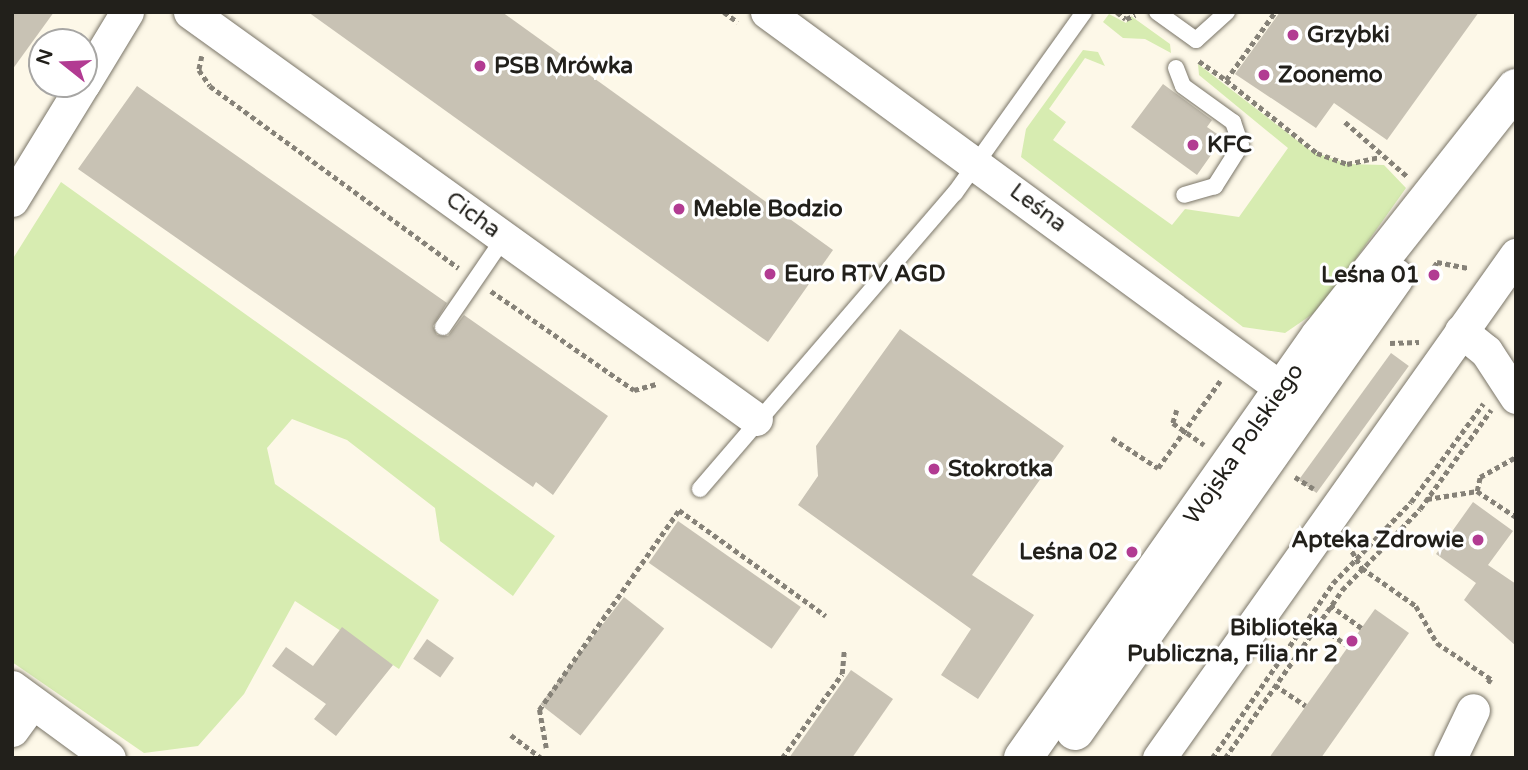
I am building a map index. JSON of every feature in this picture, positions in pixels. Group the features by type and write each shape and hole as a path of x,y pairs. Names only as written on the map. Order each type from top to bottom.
{"main road":[{"name":"Wojska Polskiego","path":"1023,758 1295,398 1516,88"},
{"name":"Wojska Polskiego","path":"1056,758 1295,398 1345,354 1478,141"}],"street":[{"path":"98,60 128,12"},
{"name":"Cicha","path":"199,18 756,419"},
{"name":"Leśna","path":"789,19 977,164 1295,398"},
{"path":"12,200 75,98"},
{"path":"1159,758 1516,255"},
{"path":"1453,342 1509,386"},
{"path":"12,730 22,694 109,758"},
{"path":"1450,758 1473,710"}],"lane":[{"path":"700,489 756,419 977,164 1084,12"},
{"path":"1157,12 1196,40 1227,12"},
{"path":"1176,68 1183,86 1233,122 1241,145 1215,187 1184,195"},
{"path":"443,327 504,238"}],"path":[{"path":"199,18 199,70 210,86 475,280 634,390 690,371"},
{"path":"1226,80 1317,153 1348,164 1380,157"},
{"path":"1345,122 1380,157 1408,177"},
{"path":"1345,354 1356,362 1401,340 1453,342"},
{"path":"1112,438 1158,468 1223,377"},
{"path":"1225,758 1331,605 1427,499 1509,386"},
{"path":"1212,758 1333,583 1412,502 1509,386"},
{"path":"1177,410 1172,423 1202,444"},
{"path":"1478,491 1480,477 1516,457"},
{"path":"1427,499 1478,491 1516,517"},
{"path":"546,748 539,710 679,510 826,616"},
{"path":"1331,605 1362,628"},
{"path":"1317,624 1347,645 1352,641"},
{"path":"782,758 842,674 844,651"},
{"path":"1275,685 1306,706"},
{"path":"511,734 542,758"}],"green space":[{"path":"1109,14 1126,23 1131,16 1170,44 1171,53 1145,39 1123,38 1103,22"},
{"path":"1083,50 1098,52 1105,66 1085,58 1049,109 1066,122 1053,140 1172,225 1185,209 1239,217 1288,148 1199,75 1198,64 1311,151 1347,164 1384,165 1406,188 1320,309 1285,333 1243,327 1021,157 1026,129"},
{"path":"61,182 555,536 513,596 440,541 435,508 347,440 292,419 267,448 275,484 439,600 399,669 295,601 244,694 198,746 144,753 12,662 12,260"}],"building":[{"path":"12,12 54,12 42,28 28,28 28,48 12,70"},
{"path":"308,12 502,12 833,250 768,342"},
{"path":"1280,12 1479,12 1387,140 1334,103 1316,128 1235,74"},
{"path":"1163,84 1212,120 1207,127 1223,138 1197,175 1131,127"},
{"path":"137,86 447,303 433,326 437,335 448,336 464,315 608,416 553,495 536,482 533,487 78,169"},
{"name":"Stokrotka","path":"900,329 1064,446 972,575 1034,615 978,699 941,675 971,629 798,505 818,476 816,446"},
{"path":"1391,353 1409,366 1317,493 1299,480"},
{"path":"1473,502 1513,531 1488,565 1516,584 1516,646 1464,600 1476,583 1436,554"},
{"path":"678,521 801,607 772,649 649,563"},
{"path":"624,597 664,628 580,736 540,704"},
{"path":"1375,609 1409,633 1321,758 1269,758"},
{"path":"342,627 393,665 336,736 314,719 326,704 272,666 286,647 313,666"},
{"path":"427,639 454,658 440,678 413,659"},
{"path":"851,670 893,699 852,758 789,758"}],"place":[{"name":"Grzybki","path":"1293,35"},
{"name":"PSB Mrówka","path":"480,66"},
{"name":"Zoonemo","path":"1264,75"},
{"name":"KFC","path":"1193,145"},
{"name":"Meble Bodzio","path":"679,209"},
{"name":"Euro RTV AGD","path":"770,274"},
{"name":"Leśna 01","path":"1434,275"},
{"name":"Stokrotka","path":"934,469"},
{"name":"Apteka Zdrowie","path":"1478,540"},
{"name":"Leśna 02","path":"1132,552"},
{"name":"Biblioteka Publiczna, Filia nr 2","path":"1352,641"}]}
